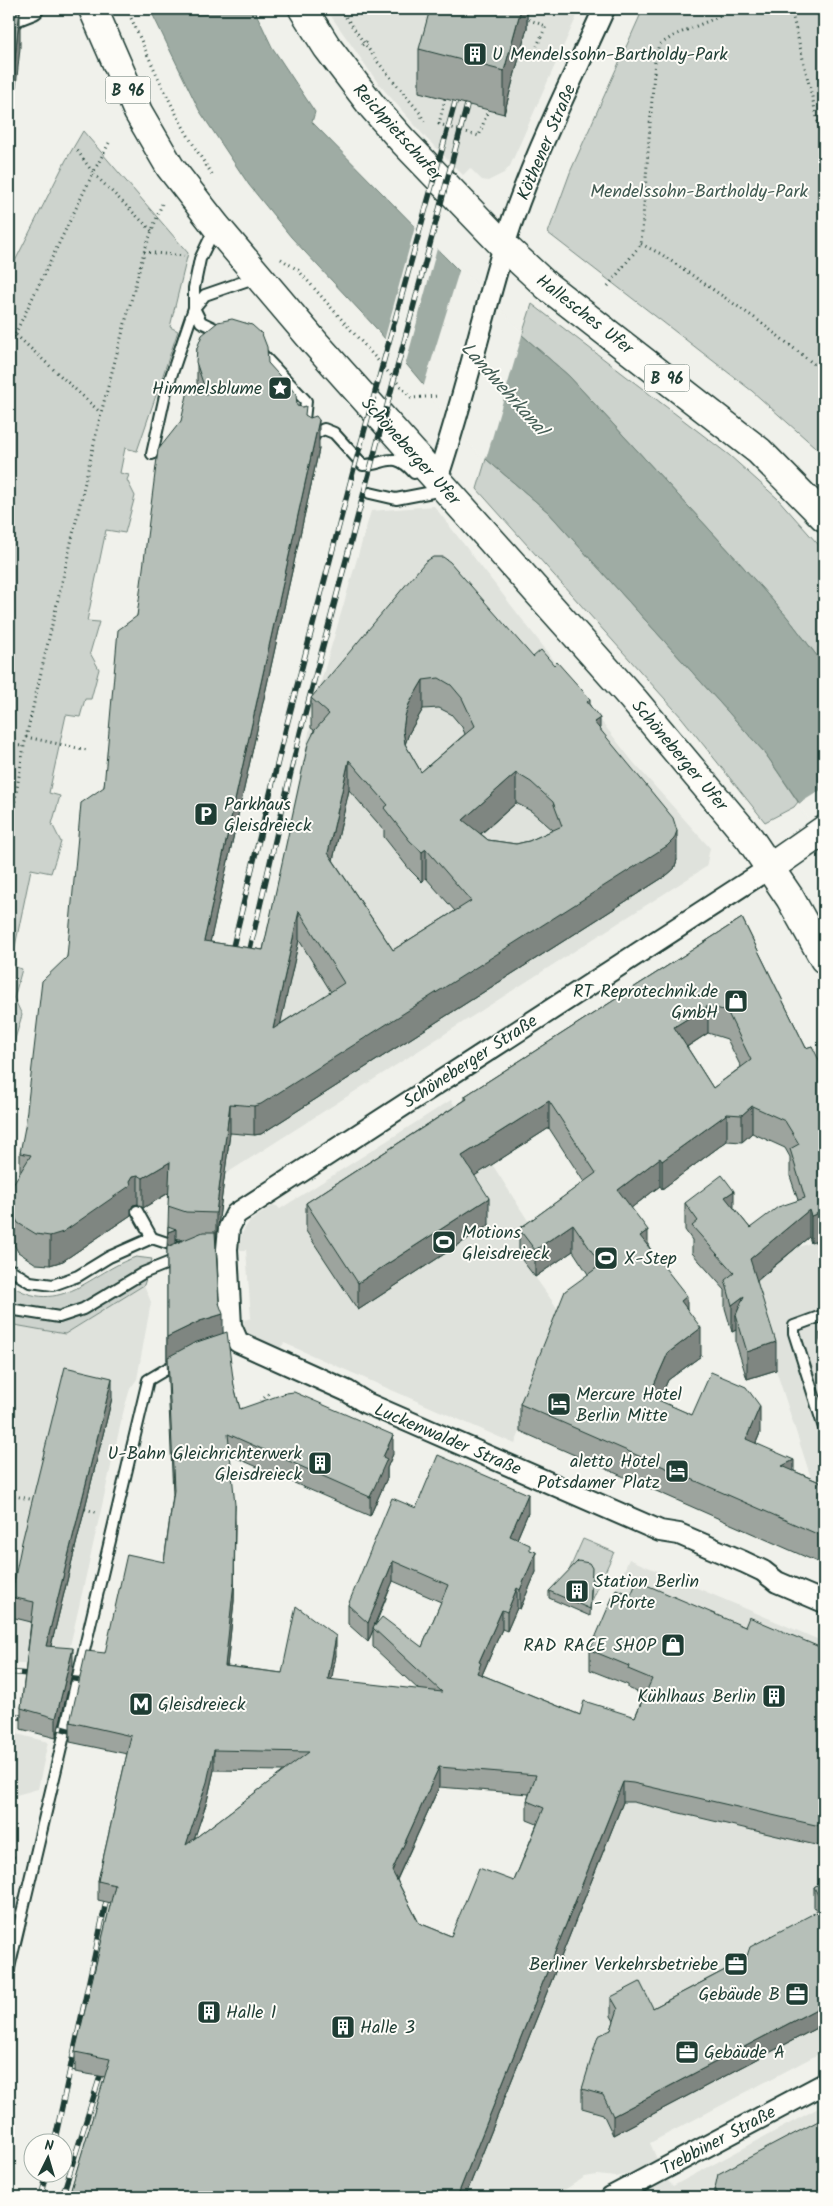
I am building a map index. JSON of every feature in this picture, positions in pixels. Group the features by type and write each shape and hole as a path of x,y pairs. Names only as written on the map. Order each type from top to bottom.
{"main road":[{"name":"Schöneberger Ufer","path":"93,9 138,112 170,167 216,226 368,403 633,699 750,839 771,867"},
{"name":"Reichpietschufer","path":"303,9 327,47 372,106 504,246"},
{"name":"Hallesches Ufer","path":"504,246 547,286 759,451 824,517"},
{"name":"Schöneberger Straße","path":"771,867 819,834"},
{"name":"B 96","path":"771,867 824,959"}],"street":[{"path":"9,22 15,16 33,9"},
{"name":"Köthener Straße","path":"442,484 451,438 504,246 529,176 604,9"},
{"name":"Schöneberger Straße","path":"233,1343 223,1249 229,1228 236,1214 771,867"},
{"name":"Luckenwalder Straße","path":"233,1343 418,1426 660,1530 679,1534 763,1571 777,1582 824,1602"},
{"name":"Trebbiner Straße","path":"611,2197 824,2084"}],"lane":[{"path":"152,454 166,391 194,308 194,288 200,259 216,226"},
{"path":"194,308 205,295 258,277"},
{"path":"194,308 201,322 236,337"},
{"path":"251,344 263,354 306,401 302,430"},
{"path":"311,441 316,433 324,429 334,433 363,465 374,465 380,460 389,459 407,465 415,474 427,482 442,484"},
{"path":"370,494 396,499 442,484"},
{"path":"137,1211 152,1238"},
{"path":"9,1269 30,1282 53,1285 78,1276 109,1257 152,1238 185,1248 191,1252 143,1273 83,1309 59,1317 9,1309"},
{"path":"824,1315 794,1326 794,1333 824,1428"},
{"path":"9,1968 148,1380 172,1364 186,1358"}],"path":[{"path":"127,9 168,98 198,154 218,182"},
{"path":"340,9 364,44 420,113 427,128"},
{"path":"608,286 641,244 655,59 659,45 675,35 737,9"},
{"path":"791,9 824,147"},
{"path":"522,17 546,26 537,46"},
{"path":"356,49 370,39"},
{"path":"447,88 438,124 479,136 490,101"},
{"path":"9,346 109,143"},
{"path":"77,150 93,174 152,231"},
{"path":"9,836 24,746 101,413 144,252 160,209"},
{"path":"641,244 661,254 759,321 824,372"},
{"path":"144,252 191,257"},
{"path":"277,257 298,270 411,398 438,396"},
{"path":"15,334 101,413"},
{"path":"26,737 87,750"},
{"path":"9,745 24,746"},
{"path":"252,1409 269,1393"},
{"path":"9,1495 38,1500"},
{"path":"85,1509 100,1513"},
{"path":"74,2071 76,2062"}],"shaded area":[{"path":"326,9 580,9 510,166 504,173 488,181 482,180 470,168 463,175 426,138 378,83"},
{"path":"434,506 633,762 710,848 706,867 224,1175 240,1060 317,695 371,511"},
{"path":"451,1100 541,1241 520,1256 565,1319 515,1444 284,1343 279,1350 247,1336 244,1330 244,1320 251,1318 246,1250 240,1250 239,1247 242,1233 249,1222 273,1205 280,1209"},
{"path":"824,1239 824,1484 811,1478 776,1370 747,1379 725,1308 795,1248"},
{"path":"144,1285 151,1302 137,1379 130,1389 124,1409 65,1668 9,1662 9,1324 65,1334"},
{"path":"629,1559 824,1642 824,2051 650,2143 657,2159 629,2174 616,2177 597,2175 585,2177 553,2197 464,2197 623,1802 725,1655 609,1605"},
{"path":"9,1732 48,1742 38,1789 9,1797"},
{"path":"9,1857 17,1880 9,1912"},
{"path":"824,2105 824,2197 638,2197 665,2181 668,2181 673,2186"}],"green space":[{"name":"Mendelssohn-Bartholdy-Park","path":"643,9 824,9 824,455 752,391 548,233 571,170"},
{"path":"83,131 188,253 170,327 178,331 137,451 125,448 120,473 129,475 127,480 135,496 125,533 106,530 87,621 99,622 90,653 99,669 91,699 85,699 80,717 66,715 49,793 60,796 52,824 61,842 51,873 31,869 11,966 22,969 14,998 22,1015 13,1046 9,1045 9,273 66,160"},
{"path":"532,304 729,455 778,499 824,551 824,665 788,618 731,553 569,376 522,335"},
{"path":"486,459 548,512 765,753 798,802 794,807 765,822 682,718 477,489"},
{"path":"136,1257 152,1259 144,1285 65,1334 9,1324 9,1284 28,1293 44,1297 60,1295"},
{"path":"583,1539 614,1552 586,1614 581,1612 593,1584 590,1571 563,1584"}],"water":[{"name":"Landwehrkanal","path":"150,9 254,9 272,47 315,112 312,122 522,335 569,376 788,618 824,665 824,839 765,753 548,512 486,459 375,327 291,237 249,185 199,110"}],"pier":[{"path":"416,223 438,245 405,366 384,341"},
{"path":"460,268 523,332 486,459 479,455 423,388"},
{"path":"824,788 824,841 797,805"}],"building":[{"path":"20,9 9,116 9,25"},
{"path":"430,9 521,9 504,71 419,49"},
{"path":"232,319 252,325 262,334 267,347 268,363 296,394 297,406 306,406 305,415 310,418 316,416 319,420 204,941 263,950 308,744 315,730 329,714 311,698 425,562 433,557 443,557 450,562 533,657 541,650 554,665 557,662 590,699 587,702 600,718 594,722 673,818 677,831 674,839 667,846 261,1104 254,1106 230,1104 216,1213 186,1212 168,1206 170,1162 143,1178 138,1175 133,1176 130,1181 131,1185 63,1232 50,1236 36,1234 18,1223 12,1211 10,1197 13,1184 31,1155 20,1153 25,1127 42,981 67,957 81,803 104,787 118,630 137,616 158,450 181,421 188,391 207,395 196,362 197,348 202,335 218,322","holes":["439,678 451,685 462,698 475,726 421,772 405,744 403,730 409,704 423,680","349,760 388,805 384,808 410,841 422,852 426,849 471,901 393,950 328,853","516,773 531,782 553,802 562,826 529,841 516,844 488,840 463,820","299,911 344,983 273,1029"]},
{"path":"742,918 806,1048 812,1046 824,1070 821,1071 824,1083 824,1211 811,1216 809,1210 750,1259 776,1342 747,1352 736,1315 744,1296 732,1305 725,1280 734,1273 692,1226 698,1221 685,1203 722,1175 734,1191 725,1197 750,1228 778,1207 805,1198 790,1149 799,1144 785,1121 752,1106 742,1115 727,1114 662,1161 660,1158 618,1190 648,1230 640,1236 687,1296 681,1301 701,1328 668,1353 649,1396 692,1415 711,1372 746,1387 760,1406 746,1439 794,1460 782,1466 824,1484 824,1537 520,1404 565,1291 601,1265 573,1224 535,1250 519,1229 596,1173 549,1101 462,1156 489,1198 358,1283 306,1203 467,1099 465,1096","holes":["708,1006 727,1011 751,1060 713,1088 674,1027"]},
{"path":"168,1226 176,1229 168,1232"},
{"path":"203,1232 215,1232 219,1303 223,1314 200,1321 167,1337 167,1247"},
{"path":"227,1332 234,1386 240,1409 294,1392 393,1435 383,1457 387,1459 370,1497 228,1434 235,1505 234,1582 225,1666 282,1673 296,1606 336,1636 328,1679 442,1692 373,1628 382,1617 422,1647 448,1585 393,1561 368,1623 348,1605 392,1498 416,1508 438,1455 528,1494 510,1536 530,1545 530,1550 536,1552 520,1590 517,1588 507,1612 502,1610 479,1662 481,1663 477,1673 580,1715 584,1701 635,1717 652,1679 628,1669 629,1666 590,1650 616,1589 631,1595 637,1581 745,1627 749,1617 824,1649 824,1827 623,1782 457,2197 69,2196 110,2059 75,2052 115,1885 98,1881 131,1736 70,1722 86,1651 105,1653 127,1554 164,1562 174,1490 168,1357 194,1343","holes":["214,1750 309,1752 186,1845 207,1782","439,1767 536,1775 527,1801 544,1808 514,1881 479,1868 451,1936 419,1923 392,1871"]},
{"path":"824,1332 824,1347 820,1333"},
{"path":"65,1367 112,1378 46,1646 73,1648 56,1718 21,1708 34,1602 11,1597 22,1542"},
{"name":"Station Berlin - Pforte","path":"578,1561 589,1563 592,1568 590,1609 549,1591"},
{"path":"824,1881 824,1907 814,1887"},
{"path":"824,1908 824,2005 613,2116 603,2095 582,2089 598,2036 611,2030 618,2009 611,1997 640,1982 653,2008 746,1959 750,1947"},
{"path":"824,2118 824,2197 719,2197 715,2188 718,2174"}],"railway":[{"path":"230,959 286,728 353,472 459,88"},
{"path":"247,962 300,733 471,90"},
{"path":"9,1672 37,1675"},
{"path":"57,1677 92,1681"},
{"path":"9,1714 82,1734"},
{"path":"56,2134 109,1888"},
{"path":"62,2197 104,2064"},
{"path":"41,2197 44,2184"}],"place":[{"name":"U Mendelssohn-Bartholdy-Park","path":"475,54"},
{"name":"Himmelsblume","path":"280,388"},
{"name":"Parkhaus Gleisdreieck","path":"206,814"},
{"name":"RT Reprotechnik.de GmbH","path":"736,1001"},
{"name":"Motions Gleisdreieck","path":"444,1242"},
{"name":"X-Step","path":"606,1258"},
{"name":"Mercure Hotel Berlin Mitte","path":"559,1404"},
{"name":"U-Bahn Gleichrichterwerk Gleisdreieck","path":"320,1463"},
{"name":"aletto Hotel Potsdamer Platz","path":"677,1471"},
{"name":"Station Berlin - Pforte","path":"577,1591"},
{"name":"RAD RACE SHOP","path":"673,1645"},
{"name":"Kühlhaus Berlin","path":"774,1696"},
{"name":"Gleisdreieck","path":"141,1704"},
{"name":"Berliner Verkehrsbetriebe","path":"736,1964"},
{"name":"Gebäude B","path":"797,1994"},
{"name":"Halle 1","path":"209,2012"},
{"name":"Halle 3","path":"343,2027"},
{"name":"Gebäude A","path":"687,2052"}]}
